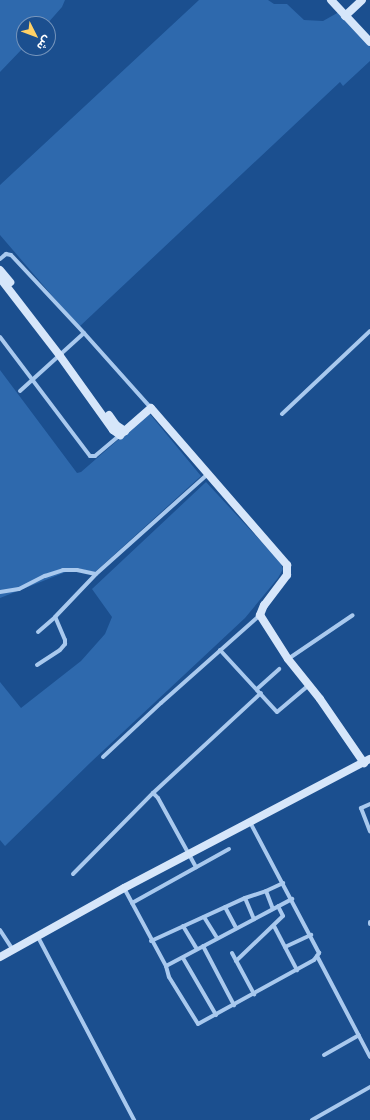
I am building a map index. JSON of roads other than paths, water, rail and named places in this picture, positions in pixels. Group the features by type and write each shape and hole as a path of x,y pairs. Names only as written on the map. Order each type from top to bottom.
{"street":[{"path":"331,0 370,42"},
{"path":"345,16 362,0"},
{"path":"0,259 6,254 11,255 84,333 151,408 287,565 287,575 264,605 260,616 220,650 103,758"},
{"path":"0,270 123,433"},
{"path":"0,278 62,354"},
{"path":"282,414 370,332"},
{"path":"20,391 84,333"},
{"path":"0,337 90,456 96,456 151,408"},
{"path":"38,632 55,617 96,574 209,474"},
{"path":"0,592 20,589 45,576 63,570 77,570 96,574"},
{"path":"288,659 353,615"},
{"path":"0,957 124,888 367,761 288,659 260,616"},
{"path":"37,665 60,650 65,644 65,640 55,617"},
{"path":"220,650 257,688 277,712 309,685"},
{"path":"257,688 279,669"},
{"path":"73,874 153,793 261,694"},
{"path":"153,793 158,798 196,867"},
{"path":"370,804 361,808 370,831"},
{"path":"124,888 151,941 166,966 169,977 198,1024 297,970 314,960 319,953 311,935 250,822"},
{"path":"132,902 229,849"},
{"path":"151,941 245,898 266,891 282,883"},
{"path":"236,961 283,916 276,908 266,891"},
{"path":"245,898 254,919"},
{"path":"166,966 292,899"},
{"path":"225,907 236,928"},
{"path":"204,917 217,938"},
{"path":"183,926 197,949"},
{"path":"274,926 297,970"},
{"path":"0,930 13,950"},
{"path":"286,947 311,935"},
{"path":"38,937 134,1120"},
{"path":"203,946 234,1005"},
{"path":"232,953 254,994"},
{"path":"317,956 370,1057"},
{"path":"183,958 216,1014"},
{"path":"324,1055 359,1035"},
{"path":"312,1120 370,1087"}]}
